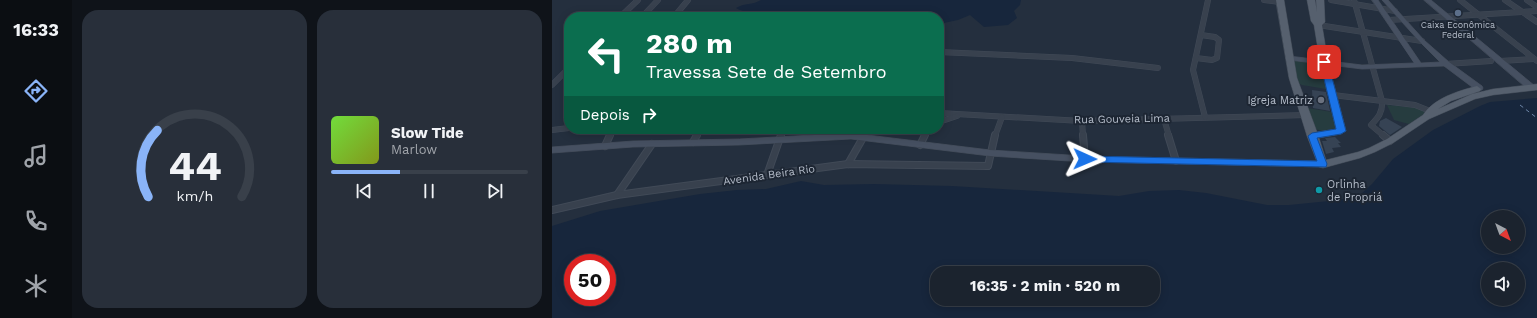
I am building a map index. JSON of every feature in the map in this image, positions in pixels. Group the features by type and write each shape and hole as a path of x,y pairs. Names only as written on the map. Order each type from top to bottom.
{"main road":[{"path":"1311,0 1315,21 1318,25 1324,62 1341,131 1312,136"},
{"path":"1318,25 1322,22 1320,0"},
{"path":"1280,1 1293,78 1323,164 1360,155 1390,141 1454,97 1479,88 1529,85"},
{"path":"1431,113 1478,95 1529,85"}],"street":[{"path":"625,12 638,0"},
{"path":"647,12 658,0"},
{"path":"678,12 688,0"},
{"path":"1205,117 1193,70 1208,0"},
{"path":"1264,0 1280,1"},
{"path":"1330,0 1355,2 1395,11"},
{"path":"1375,0 1418,64"},
{"path":"1385,0 1422,41 1446,64 1479,88"},
{"path":"1420,0 1444,17 1499,64 1529,85"},
{"path":"1427,0 1491,61 1507,66 1529,85"},
{"path":"1460,0 1536,60"},
{"path":"1505,0 1537,22"},
{"path":"1527,0 1537,7"},
{"path":"1355,2 1383,108 1380,115 1371,125 1390,141"},
{"path":"1389,20 1537,11"},
{"path":"1318,25 1422,41"},
{"path":"1196,58 1216,59 1219,40 1217,38 1201,35"},
{"path":"944,51 1072,58 1158,68"},
{"path":"1289,58 1356,67 1491,61"},
{"path":"1499,64 1536,60"},
{"path":"552,85 564,73"},
{"path":"1333,95 1415,105 1431,113"},
{"name":"Rua Gouveia Lima","path":"944,113 1082,121 1306,115"},
{"path":"944,121 966,114"},
{"path":"990,153 1002,117"},
{"path":"1164,118 1176,161"},
{"path":"1082,121 1085,159"},
{"path":"552,130 564,129"},
{"path":"605,146 611,134"},
{"path":"693,142 698,134"},
{"path":"767,175 781,134"},
{"path":"552,150 693,142 779,140 826,134"},
{"path":"853,134 920,145 990,153 1085,159 1323,164"},
{"path":"920,145 925,134"},
{"path":"848,164 864,136"},
{"path":"616,195 652,144"},
{"name":"Avenida Beira Rio","path":"552,210 616,195 686,187 848,164 988,166 990,153"}],"green space":[{"path":"1293,60 1320,64 1327,88 1302,85 1298,83"},
{"path":"1387,105 1418,108 1424,111 1424,114 1409,124 1394,120"},
{"path":"1307,108 1332,112 1336,128 1322,131 1315,129"}],"water":[{"path":"761,0 1021,0 1020,5 1014,11 1017,18 1008,25 984,27 970,15 958,20 944,23 944,12 753,12 736,8 742,5 755,3"},
{"path":"1537,98 1537,318 552,318 552,226 600,211 700,194 766,189 801,181 824,185 874,184 952,186 1119,196 1149,191 1179,190 1206,193 1267,205 1289,205 1339,200 1360,195 1372,184 1393,159 1433,130 1490,102"}],"building":[{"name":"Igreja Matriz","path":"1312,90 1326,92 1330,111 1313,108"},
{"path":"1386,118 1402,127 1390,135 1379,126 1380,121"},
{"path":"1335,137 1341,143 1338,143 1341,147 1332,148 1334,152 1326,154 1322,141 1327,141 1325,138"}],"ferry route":[{"path":"1520,105 1537,118"}],"place":[{"name":"Caixa Econômica Federal","path":"1458,13"},
{"name":"Igreja Matriz","path":"1321,100"},
{"name":"Orlinha de Propriá","path":"1319,190"}],"route":[{"path":"1085,159 1323,164 1312,136 1341,131 1324,62"}]}
